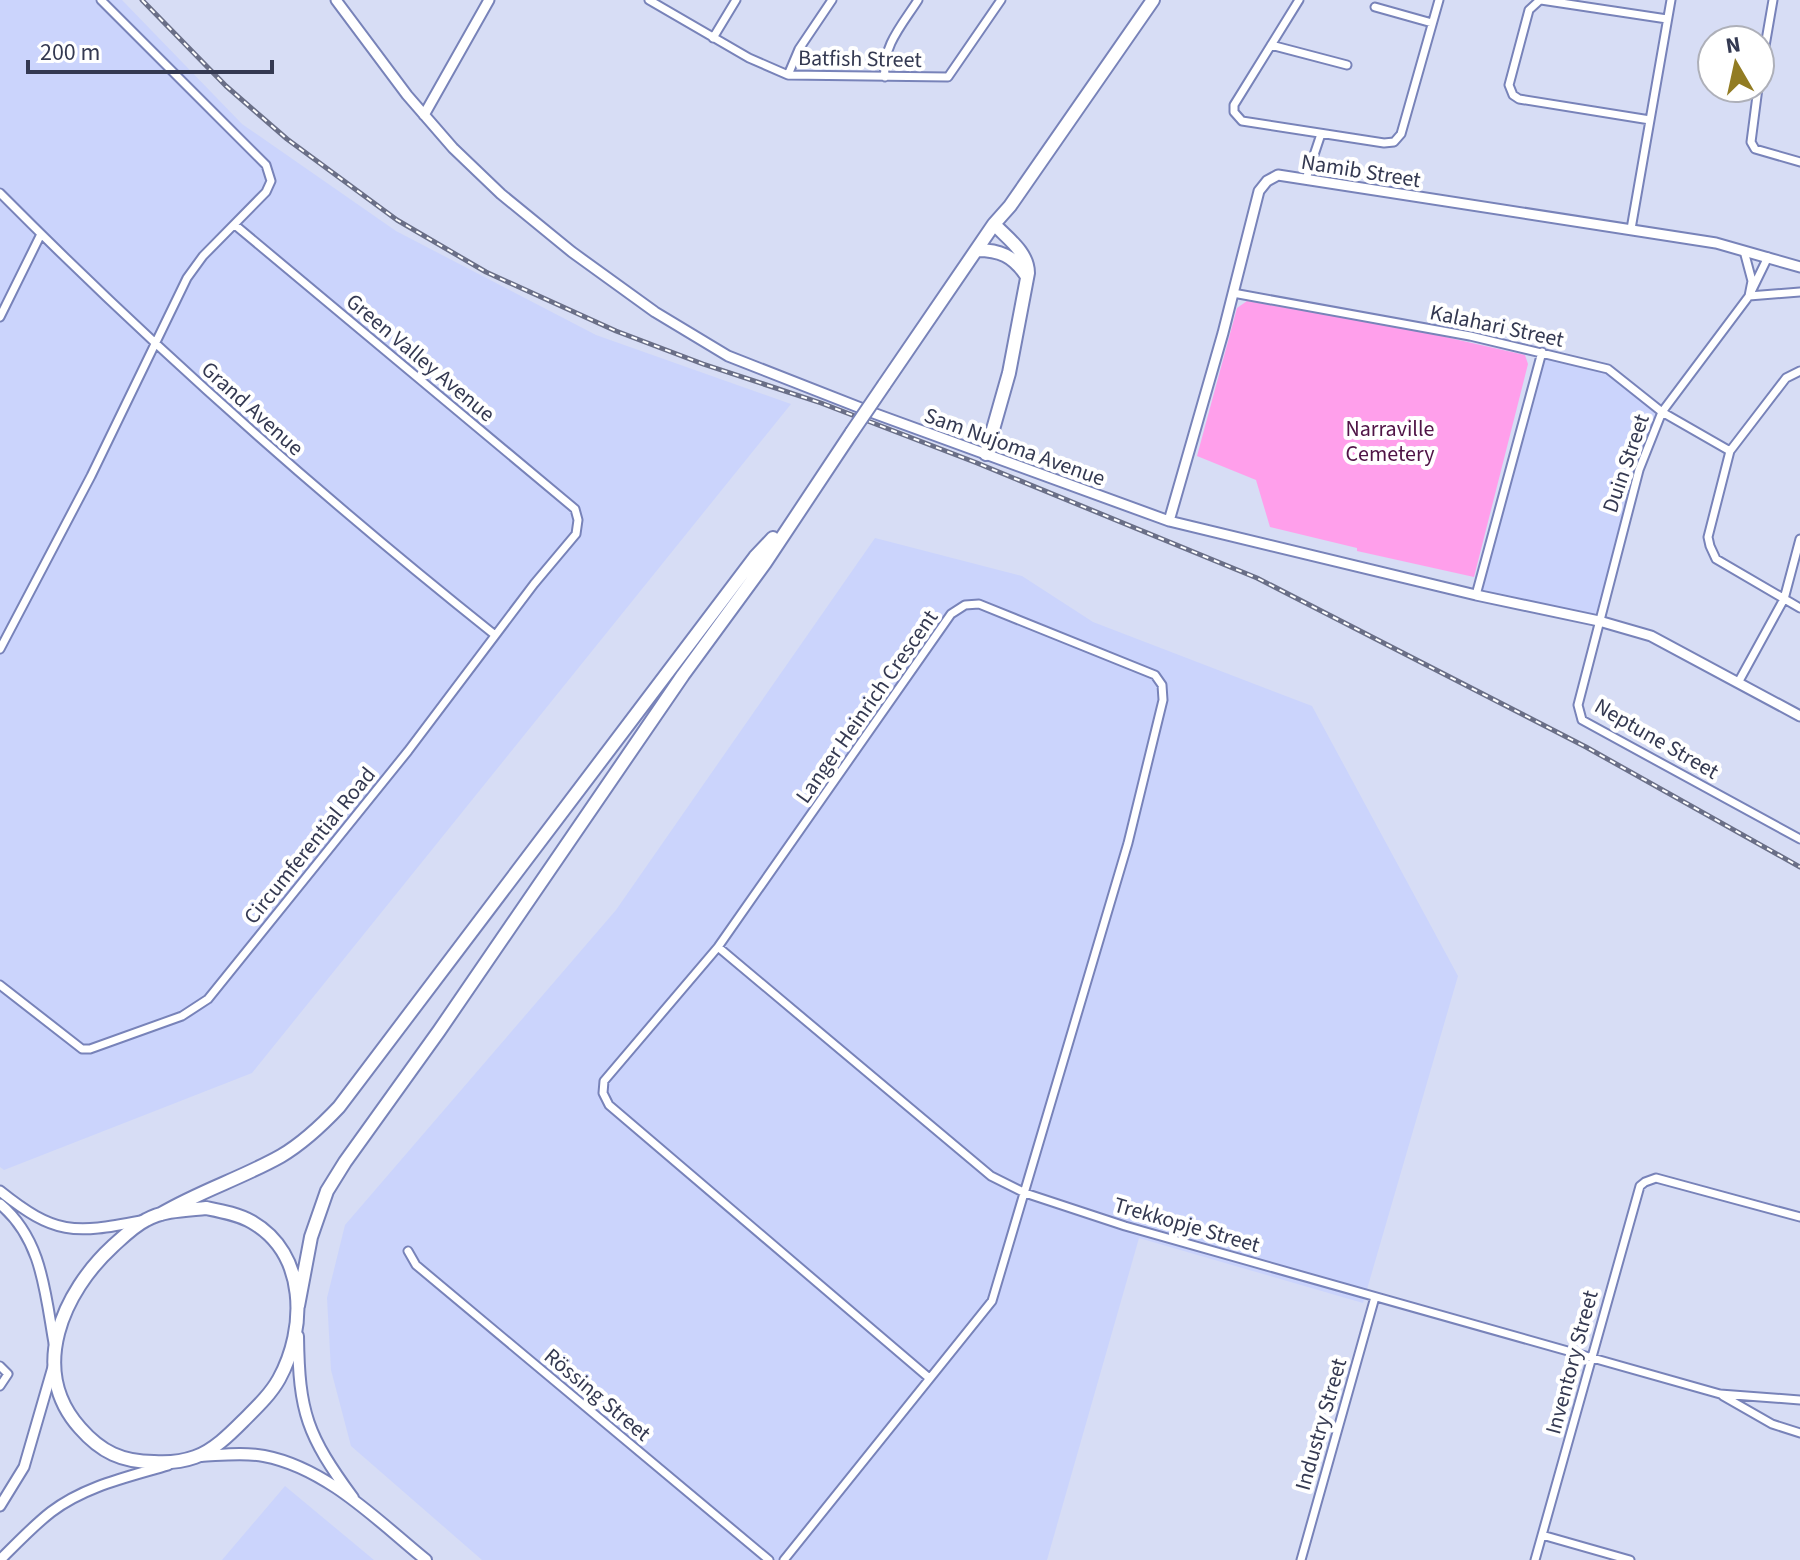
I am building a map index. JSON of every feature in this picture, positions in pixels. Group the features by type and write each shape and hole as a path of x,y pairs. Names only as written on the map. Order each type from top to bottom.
{"highway":[{"path":"792,518 755,557 339,1107 317,1129 282,1155 146,1220 84,1276 69,1302 54,1343 53,1367 67,1411 98,1448 132,1462 175,1463 199,1456 229,1435 262,1401 278,1379 298,1330 298,1306 311,1237 327,1191 345,1162 439,1031 683,675 765,563 792,518 977,250 1005,204 1147,0"},
{"path":"994,224 1010,206 1153,0"},
{"path":"986,454 1009,373 1028,278 1026,260 994,224"},
{"path":"977,250 1009,255 1028,278"},
{"path":"161,1214 206,1208 251,1221 274,1238 290,1264 298,1306"}],"main road":[{"path":"298,1330 299,1383 306,1421 316,1445 358,1505"},
{"path":"199,1456 241,1453 283,1461 327,1483 426,1560"}],"street":[{"path":"0,649 91,476 187,278 203,256 266,192 271,181 266,165 101,0"},
{"name":"Sam Nujoma Avenue","path":"336,0 424,115 501,194 572,252 655,312 728,356 1169,521 1476,595 1599,621 1651,636 1800,716"},
{"path":"424,115 489,0"},
{"name":"Batfish Street","path":"649,0 713,38 788,75 885,77 948,77 1001,0"},
{"path":"713,38 736,0"},
{"path":"788,75 799,49 832,0"},
{"path":"885,77 883,60 891,41 918,0"},
{"path":"1299,0 1234,105 1234,112 1242,121 1384,143 1394,142 1401,134 1439,0"},
{"path":"1650,120 1519,99 1513,95 1509,85 1529,10 1541,0 1667,19"},
{"path":"1631,229 1671,0"},
{"path":"1769,24 1773,0"},
{"path":"1375,7 1432,23"},
{"path":"1271,45 1347,65"},
{"path":"1756,104 1751,142 1755,149 1800,162"},
{"path":"1306,179 1321,134"},
{"name":"Namib Street","path":"1169,521 1259,191 1267,181 1278,175 1716,243 1800,267"},
{"name":"Grand Avenue","path":"0,193 156,345 298,473 495,635"},
{"name":"Green Valley Avenue","path":"235,225 575,509 578,520"},
{"path":"0,317 41,234"},
{"path":"1744,251 1752,281 1749,296 1800,292"},
{"name":"Duin Street","path":"1599,621 1639,470 1662,412 1749,296 1768,257"},
{"name":"Kalahari Street","path":"1233,293 1542,352 1608,369 1662,412 1730,451"},
{"path":"1476,595 1542,352"},
{"path":"1800,371 1786,378 1730,451 1709,528 1710,546 1716,559 1800,608"},
{"name":"Circumferential Road","path":"0,985 82,1049 90,1049 182,1016 208,999 408,751 576,534 578,520"},
{"path":"1739,681 1784,599 1800,539"},
{"name":"Langer Heinrich Crescent","path":"784,1560 992,1301 1128,843 1163,700 1162,685 1155,675 979,604 965,605 951,614 718,947 604,1081 603,1093 609,1105 928,1377"},
{"name":"Neptune Street","path":"1599,621 1578,705 1582,720 1800,839"},
{"name":"Trekkopje Street","path":"718,947 991,1176 1025,1193 1125,1226 1720,1394 1800,1400"},
{"name":"Inventory Street","path":"1535,1560 1640,1186 1650,1179 1671,1182 1800,1217"},
{"path":"0,1191 35,1217 60,1227 93,1230 146,1220"},
{"path":"0,1204 17,1221 33,1245 43,1280 54,1343"},
{"name":"Rössing Street","path":"408,1251 416,1265 769,1560"},
{"name":"Industry Street","path":"1301,1560 1375,1297"},
{"path":"0,1366 8,1374 0,1386"},
{"path":"0,1506 24,1467 53,1367"},
{"name":"Trekkopje Street","path":"1720,1394 1772,1424 1800,1433"},
{"path":"0,1560 51,1512 74,1498 103,1484 175,1463"},
{"path":"1542,1535 1630,1560"}],"shaded area":[{"path":"0,0 122,0 242,124 396,231 596,335 791,404 252,1073 4,1170 0,1167"},
{"path":"1542,352 1608,369 1662,412 1653,432 1599,621 1476,595"},
{"path":"875,538 1022,576 1093,622 1312,706 1458,976 1363,1303 1139,1238 1047,1560 482,1560 351,1446 331,1370 327,1298 345,1225 616,910"},
{"path":"285,1486 374,1560 222,1560"}],"green space":[{"name":"Narraville Cemetery","path":"1247,301 1410,329 1525,355 1528,364 1474,577 1357,551 1357,548 1270,527 1256,480 1197,456 1237,308"}],"railway":[{"path":"142,0 226,86 287,139 397,220 486,272 616,331 821,403 977,463 1257,578 1586,747 1800,867"}]}
